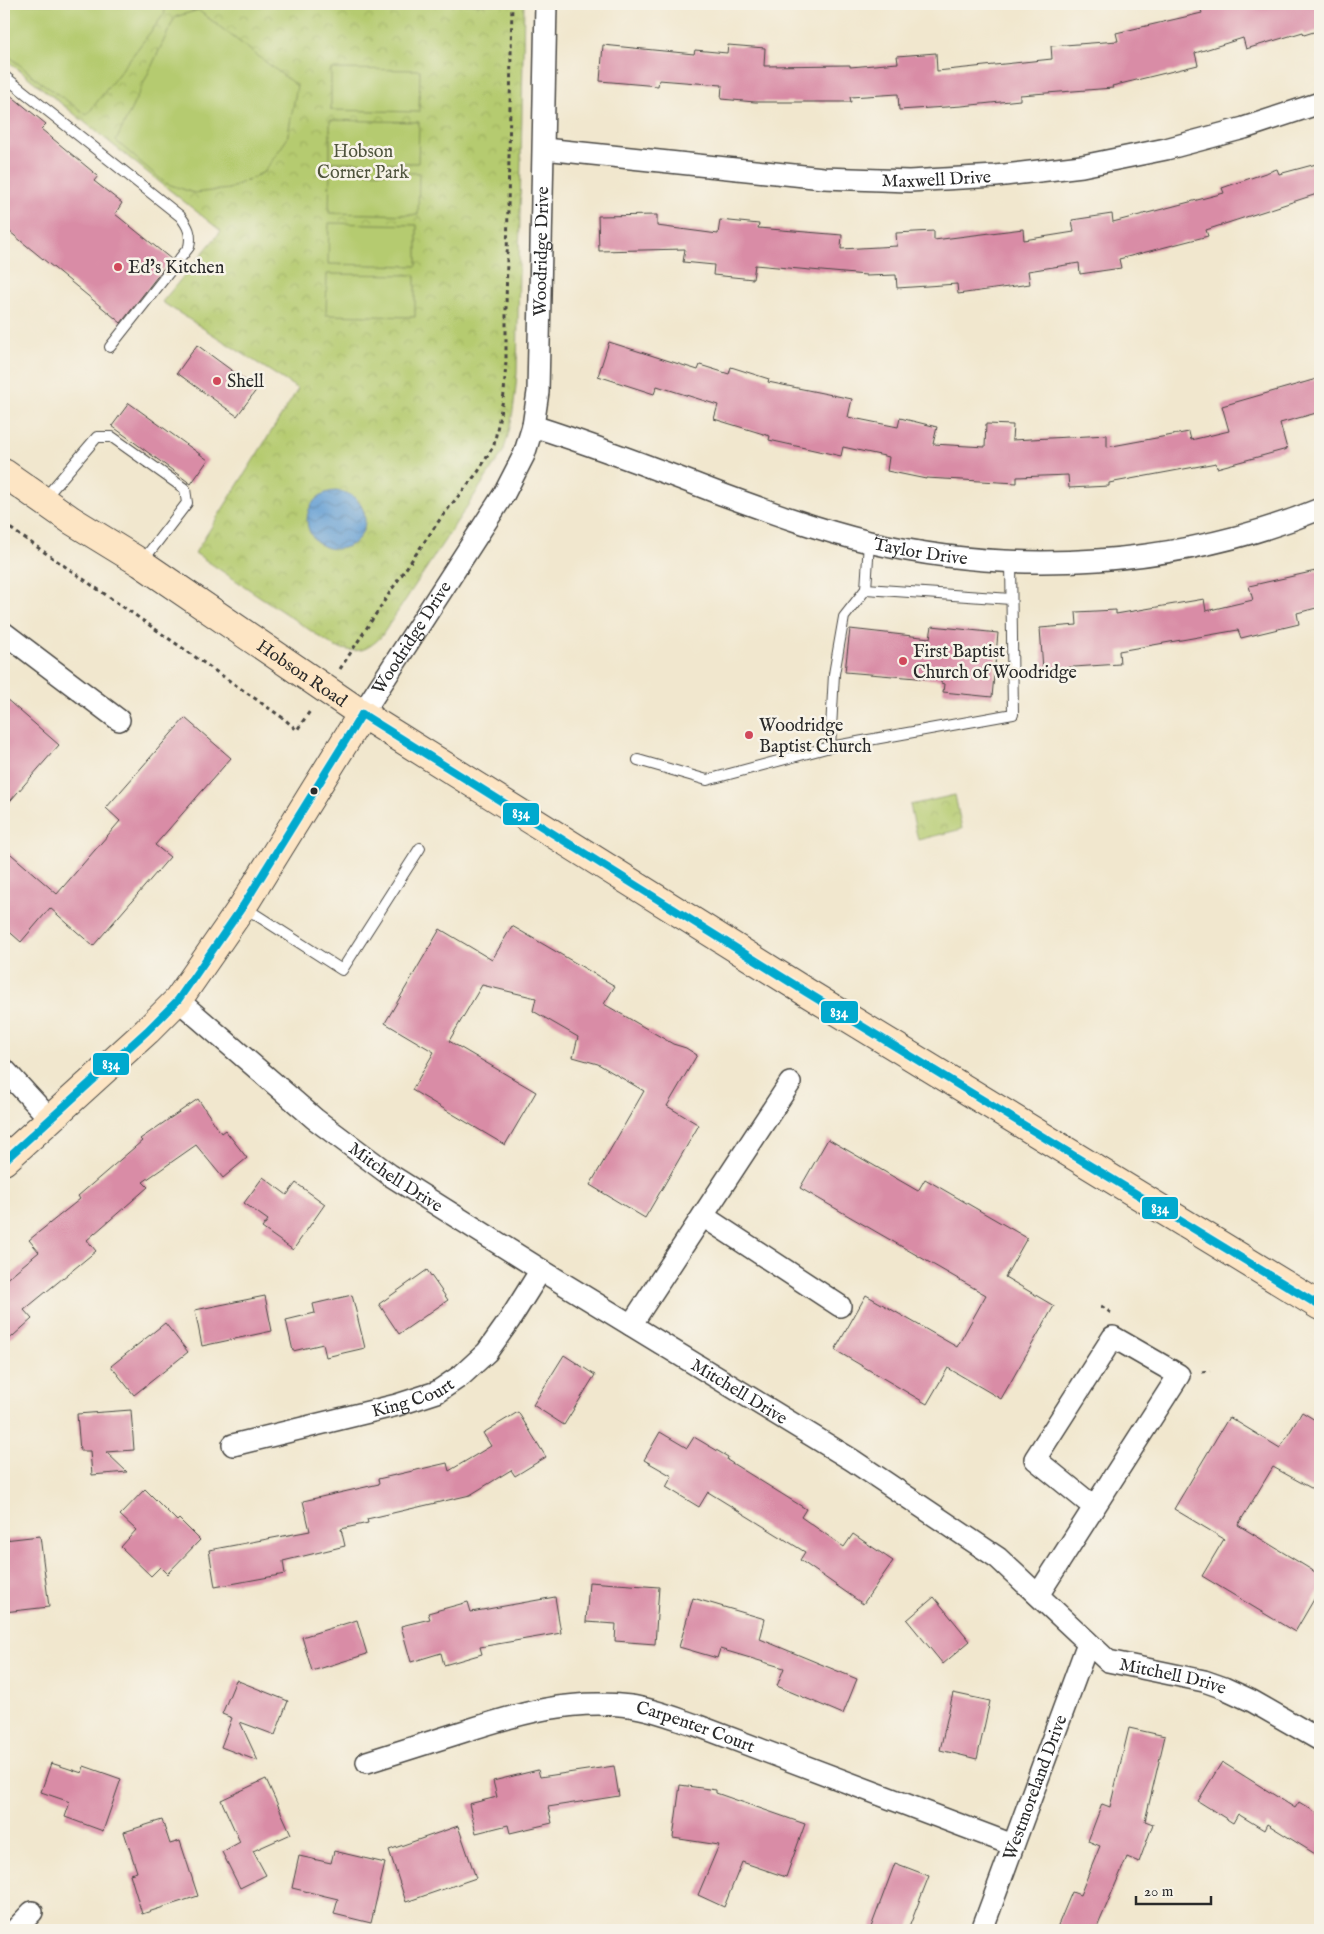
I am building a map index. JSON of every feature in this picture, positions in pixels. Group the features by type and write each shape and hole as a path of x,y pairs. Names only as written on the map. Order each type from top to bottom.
{"main road":[{"name":"Hobson Road","path":"4,473 71,520 141,563 362,714 798,987 1320,1306"},
{"name":"Woodridge Drive","path":"4,1160 147,1031 178,1000 243,906 362,714"}],"street":[{"name":"Woodridge Drive","path":"362,714 504,494 524,455 532,426 538,392 546,4"},
{"name":"Maxwell Drive","path":"544,149 823,178 909,180 996,176 1082,166 1166,149 1244,128 1320,103"},
{"name":"Taylor Drive","path":"532,426 582,441 787,518 869,542 918,552 1011,561 1130,557 1178,550 1222,540 1265,528 1320,509"},
{"path":"4,633 119,720"},
{"name":"Mitchell Drive","path":"178,1000 315,1119 390,1175 860,1466 998,1558 1108,1661 1204,1680 1252,1701 1320,1740"},
{"path":"4,1069 50,1119"},
{"path":"631,1325 790,1083"},
{"path":"703,1216 840,1306"},
{"name":"King Court","path":"233,1445 397,1405 437,1392 462,1375 487,1352 541,1270"},
{"path":"1038,1595 1094,1508 1179,1375 1113,1337 1035,1459 1094,1508"},
{"name":"Westmoreland Drive","path":"982,1930 1088,1642"},
{"name":"Carpenter Court","path":"367,1762 514,1715 548,1707 586,1704 630,1706 696,1725 1013,1845"},
{"path":"15,1930 32,1912"}],"lane":[{"path":"4,76 180,216 188,226 191,238 189,247 110,347"},
{"path":"43,500 97,437 112,437 185,489 187,503 141,563"},
{"path":"830,747 834,674 844,617 866,589 869,542"},
{"path":"638,760 707,780 830,747 1013,714 1011,561"},
{"path":"866,589 1011,599"},
{"path":"243,906 342,970 420,848"}],"path":[{"path":"357,646 396,583 443,515 478,472 494,445 504,394 506,361 512,4"},
{"path":"4,524 283,718 297,730"}],"green space":[{"name":"Hobson Corner Park","path":"4,4 524,4 517,373 509,432 503,452 381,637 365,649 355,651 335,647 195,553 298,389 162,302 221,231 4,58"},
{"path":"4,4 163,4 165,13 87,115 39,81 9,56 4,41"},
{"path":"198,10 297,86 287,139 264,172 229,189 194,193 165,183 116,141 175,17"},
{"path":"331,69 420,70 419,112 331,110"},
{"path":"330,120 419,122 418,163 330,162"},
{"path":"330,172 419,173 418,215 329,213"},
{"path":"329,223 417,225 417,266 328,264"},
{"path":"327,274 415,275 415,317 326,315"},
{"path":"955,795 962,829 918,840 910,805"}],"water":[{"path":"330,491 342,491 357,499 365,514 365,526 357,541 342,549 330,549 315,541 307,526 307,514 315,499"}],"building":[{"path":"1199,4 1320,4 1320,30 1304,35 1303,32 1246,49 1243,38 1195,53 1198,65 1112,86 1113,88 1020,95 1020,100 962,106 899,110 898,94 850,97 851,102 755,102 721,99 722,85 659,80 658,86 600,81 603,45 694,54 695,50 727,53 728,45 765,48 764,66 850,65 850,67 898,63 897,56 936,53 937,71 1052,59 1051,46 1118,41 1116,33 1202,13"},
{"path":"4,90 46,124 41,129 98,176 94,181 122,203 115,214 171,259 121,323 4,227"},
{"path":"1320,163 1320,193 1206,230 1208,236 1119,259 1121,268 1080,274 1079,263 1028,271 1030,284 958,294 957,284 897,288 896,275 866,276 755,265 753,279 713,275 714,265 683,262 685,249 599,251 598,216 657,215 657,226 718,234 720,220 759,224 758,228 842,235 841,249 897,246 896,233 934,231 934,240 1023,229 1024,240 1074,232 1072,220 1112,214 1113,222 1224,193 1222,188 1277,169 1279,174"},
{"path":"609,342 698,370 700,365 729,374 731,367 769,379 768,382 852,399 848,417 898,427 900,418 937,427 933,444 985,447 986,424 1013,425 1012,440 1107,435 1107,447 1189,432 1191,440 1229,431 1222,406 1320,378 1320,412 1280,423 1287,449 1217,468 1216,463 1109,483 1109,486 1069,488 1068,475 1017,477 1017,483 926,479 887,471 889,457 843,447 841,456 769,440 770,436 714,419 718,405 657,386 654,394 598,376"},
{"name":"Shell","path":"197,345 257,389 237,416 177,373"},
{"path":"129,403 208,460 191,484 112,426"},
{"path":"1320,570 1320,607 1297,613 1299,624 1241,638 1238,630 1119,651 1120,664 1043,669 1040,628 1077,625 1076,612 1116,610 1116,614 1204,599 1206,611 1253,600 1249,586"},
{"name":"First Baptist Church of Woodridge","path":"932,626 998,633 992,697 943,692 944,684 941,683 941,680 845,672 850,629 930,638"},
{"path":"4,697 59,745 4,808"},
{"path":"185,718 231,758 155,845 170,857 93,946 50,908 21,942 4,927 4,848 57,894 120,821 106,808"},
{"path":"512,926 615,986 604,1004 673,1044 686,1048 697,1055 667,1106 699,1125 645,1218 590,1185 644,1091 598,1064 573,1057 578,1037 533,1011 536,998 482,985 449,1041 536,1092 505,1145 412,1090 434,1052 385,1023 440,929 492,960"},
{"path":"198,1099 221,1133 225,1130 247,1158 223,1178 196,1145 143,1182 148,1187 87,1240 96,1251 24,1310 32,1319 4,1344 4,1281 39,1252 29,1240 80,1199 78,1196 142,1141 140,1139"},
{"path":"828,1139 918,1191 925,1179 1027,1238 1005,1277 1054,1306 1001,1399 948,1368 927,1404 835,1350 866,1295 957,1347 986,1295 800,1188"},
{"path":"263,1177 287,1195 296,1183 325,1204 293,1250 262,1228 268,1220 244,1203"},
{"path":"427,1270 448,1300 399,1334 379,1304"},
{"path":"352,1295 365,1348 326,1357 323,1344 293,1351 286,1320 315,1313 313,1304"},
{"path":"265,1296 272,1331 202,1346 195,1310"},
{"path":"165,1323 188,1352 134,1395 111,1366"},
{"path":"564,1355 595,1375 564,1425 533,1405"},
{"path":"131,1410 134,1450 106,1452 127,1472 92,1475 90,1451 80,1451 77,1414"},
{"path":"518,1412 546,1457 515,1476 511,1470 470,1495 367,1519 368,1523 341,1529 345,1546 283,1561 285,1574 215,1587 209,1550 310,1531 303,1501 379,1484 378,1479 447,1463 449,1471 491,1446 483,1433"},
{"path":"1302,1412 1320,1423 1320,1493 1273,1467 1238,1525 1320,1575 1320,1589 1295,1632 1202,1576 1224,1539 1174,1509 1229,1417 1280,1448"},
{"path":"660,1432 687,1448 694,1437 728,1457 727,1460 806,1509 801,1517 844,1547 853,1534 893,1561 863,1604 800,1560 805,1552 708,1492 699,1507 666,1487 672,1476 644,1460"},
{"path":"145,1489 177,1521 179,1519 200,1540 167,1574 160,1567 151,1576 121,1547 136,1530 120,1515"},
{"path":"40,1536 49,1607 4,1612 4,1540"},
{"path":"589,1582 659,1587 655,1644 615,1641 616,1624 586,1622"},
{"path":"555,1597 561,1633 480,1647 482,1654 444,1665 441,1653 411,1662 401,1626 430,1619 428,1613 468,1602 471,1612"},
{"path":"934,1597 970,1641 943,1664 907,1620"},
{"path":"693,1598 765,1619 760,1639 857,1679 843,1714 777,1686 784,1668 720,1649 717,1658 679,1647"},
{"path":"357,1620 367,1654 312,1671 302,1637"},
{"path":"236,1680 288,1701 275,1735 240,1722 258,1761 221,1747 232,1718 222,1714"},
{"path":"953,1693 990,1701 977,1759 940,1750"},
{"path":"1129,1728 1165,1736 1145,1821 1153,1824 1139,1862 1127,1857 1096,1930 1056,1930 1072,1892 1080,1895 1100,1846 1088,1841 1102,1804 1110,1807"},
{"path":"1222,1762 1295,1808 1299,1802 1320,1815 1320,1857 1267,1824 1264,1830 1238,1814 1233,1823 1198,1801"},
{"path":"51,1763 82,1773 84,1766 121,1779 103,1831 65,1817 70,1802 41,1792"},
{"path":"614,1766 619,1796 548,1807 552,1823 510,1833 508,1825 476,1833 469,1804 497,1797 493,1781 538,1770 540,1777"},
{"path":"266,1779 291,1834 253,1851 266,1875 240,1888 222,1852 240,1842 221,1800"},
{"path":"680,1785 716,1790 716,1793 805,1824 786,1877 742,1862 724,1907 698,1895 719,1845 673,1838"},
{"path":"162,1820 170,1844 180,1841 198,1896 142,1914 130,1874 137,1872 124,1832"},
{"path":"458,1826 476,1878 406,1902 389,1850"},
{"path":"334,1851 385,1863 371,1923 334,1914 338,1899 292,1888 299,1856 331,1863"},
{"path":"895,1863 929,1876 908,1930 870,1930"}],"transit line":[{"name":"834","path":"362,714 806,992 1320,1306"},
{"name":"834","path":"4,1161 147,1031 178,1000 243,906 362,714"}],"place":[{"name":"Ed's Kitchen","path":"118,267"},
{"name":"Shell","path":"217,381"},
{"name":"First Baptist Church of Woodridge","path":"903,661"},
{"name":"Woodridge Baptist Church","path":"749,735"}]}
